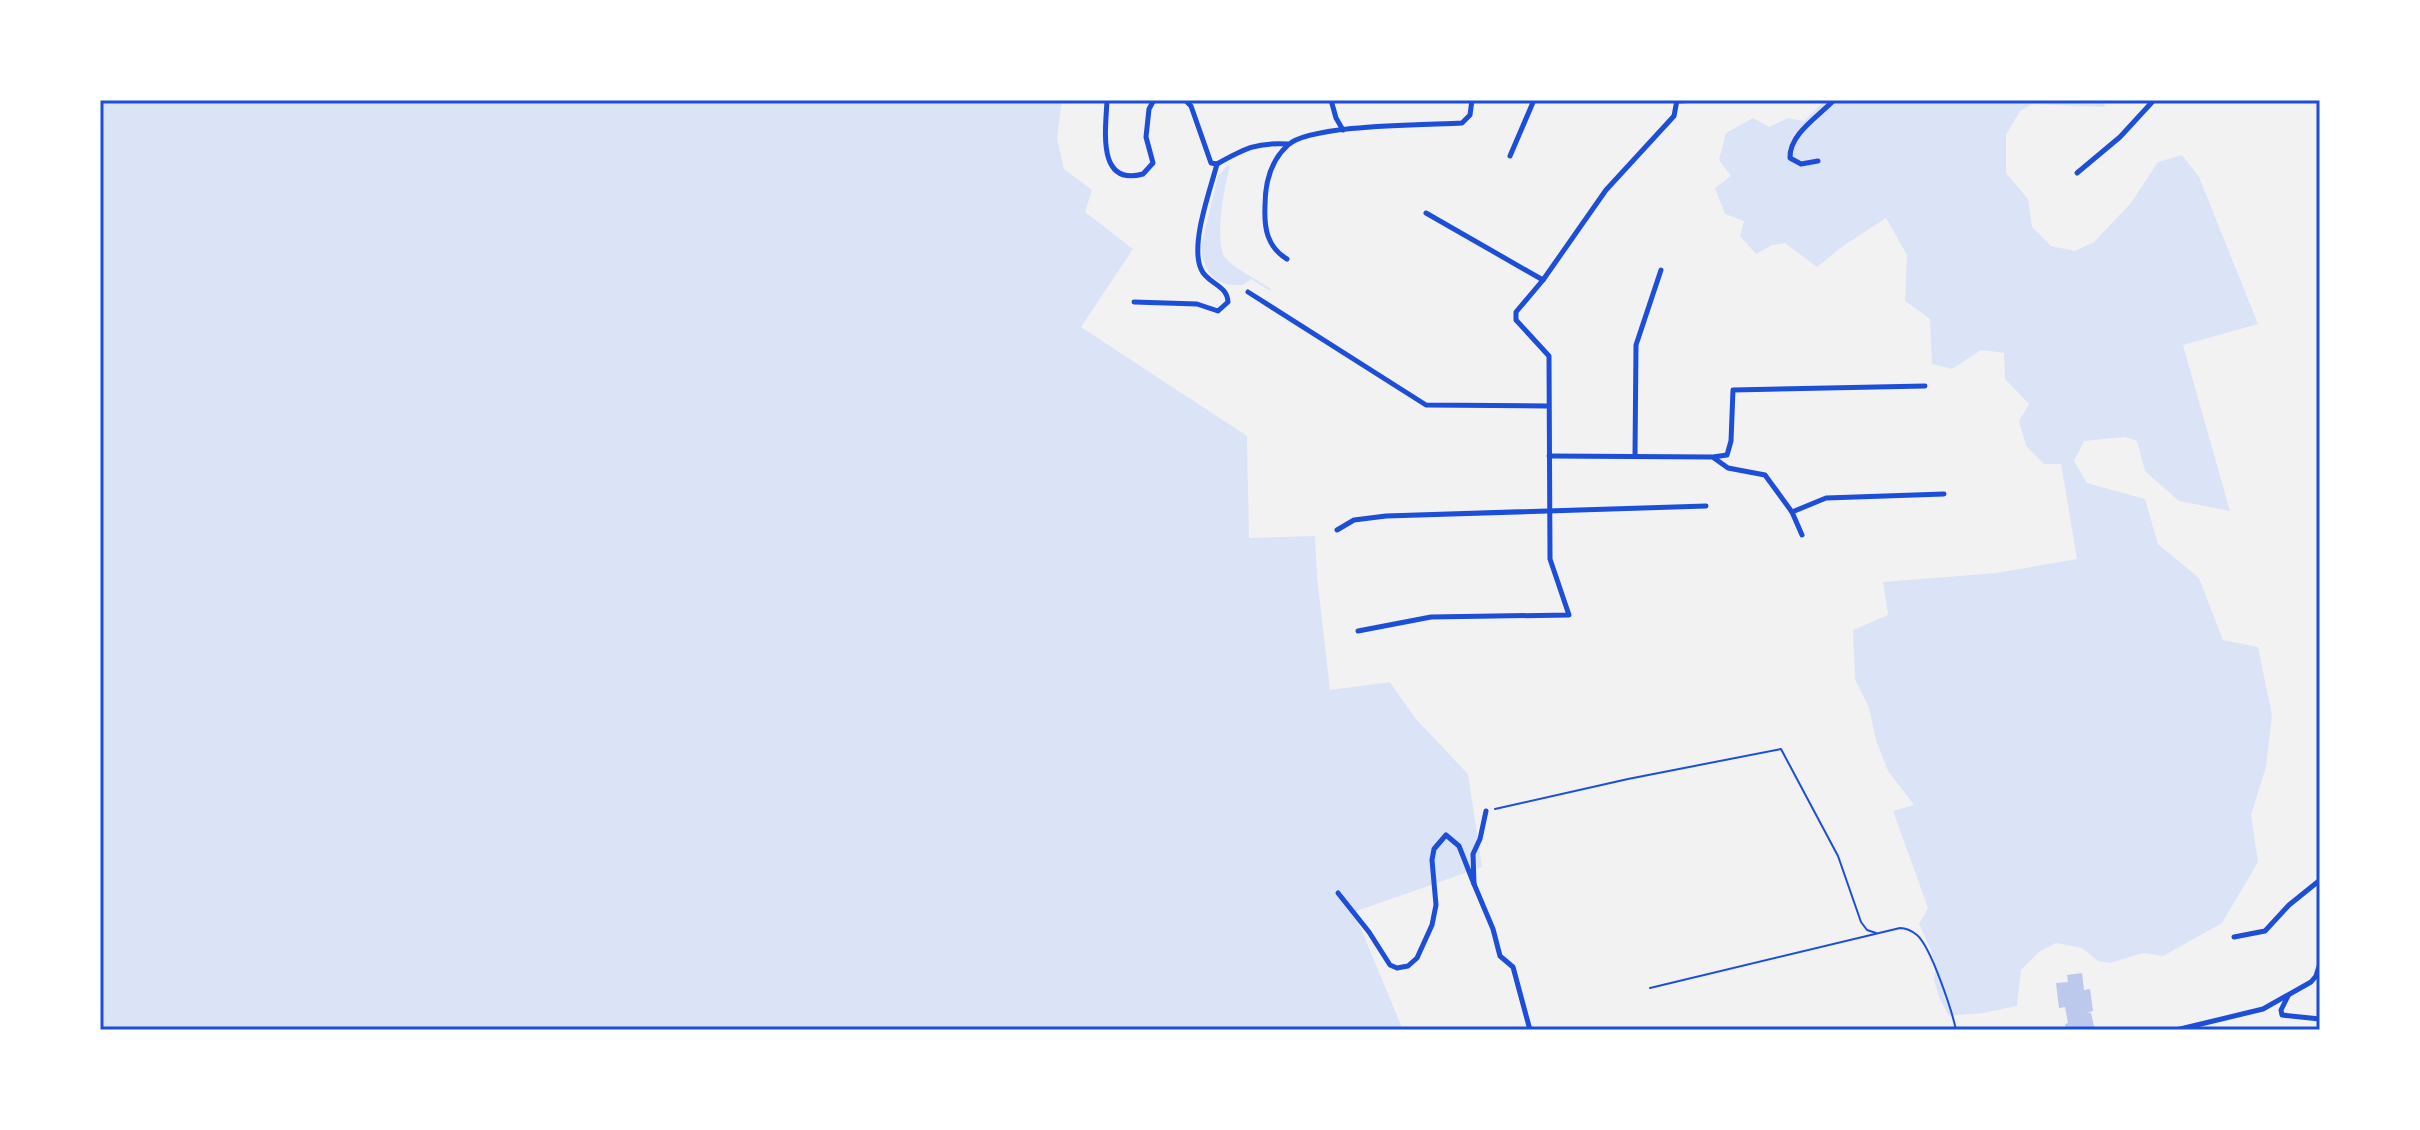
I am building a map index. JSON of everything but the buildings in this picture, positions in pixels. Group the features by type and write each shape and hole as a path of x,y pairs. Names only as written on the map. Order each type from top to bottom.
{"street":[{"path":"1107,100 1106,154 1114,169 1128,177 1143,174 1153,163 1146,137 1149,109 1154,100"},
{"path":"1185,100 1191,106 1207,157 1217,164"},
{"path":"1331,100 1344,131"},
{"path":"1287,259 1269,242 1264,220 1265,186 1277,157 1289,144 1299,138 1325,132 1462,123 1470,115 1472,100"},
{"path":"1510,156 1534,100"},
{"path":"1358,631 1431,617 1569,615 1550,559 1549,356 1516,320 1516,312 1543,280 1606,190 1674,116 1678,101 1698,100"},
{"path":"1818,161 1799,164 1790,158 1790,149 1798,135 1834,100"},
{"path":"2077,173 2120,137 2154,100"},
{"path":"1134,302 1197,304 1218,311 1228,302 1222,288 1204,275 1197,255 1217,164 1250,146 1266,142 1289,144"},
{"path":"1426,213 1543,280"},
{"path":"1635,456 1636,345 1661,270"},
{"path":"1248,292 1426,405 1548,406"},
{"path":"1549,456 1727,455 1731,441 1733,390 1925,386"},
{"path":"1713,457 1728,468 1765,475 1792,512 1802,535"},
{"path":"1792,512 1826,498 1944,494"},
{"path":"1337,530 1354,520 1386,516 1706,506"},
{"path":"1474,884 1473,854 1486,811"},
{"path":"1338,893 1390,965 1397,968 1408,966 1417,958 1432,925 1436,905 1432,860 1434,849 1446,835 1459,846 1493,929 1500,956 1513,967 1530,1030"},
{"path":"2234,937 2265,931 2289,905 2320,880"},
{"path":"2176,1030 2232,1019 2263,1009 2311,982 2320,963"},
{"path":"2289,993 2281,1010 2282,1015 2320,1019"}],"path":[{"path":"1486,811 1781,749 1838,856 1861,922 1867,930 1876,933"},
{"path":"1650,988 1900,928 1917,935 1935,969 1956,1030"}],"shaded area":[{"path":"100,100 1062,100 1057,138 1064,169 1092,190 1085,212 1133,249 1081,327 1247,436 1249,538 1315,536 1330,690 1390,682 1415,718 1468,774 1482,867 1354,912 1403,1030 100,1030"},
{"path":"1825,100 2106,100 2104,107 2032,104 2020,111 2006,135 2006,173 2028,199 2032,227 2051,246 2075,251 2094,242 2131,203 2158,162 2182,155 2199,177 2258,324 2183,345 2230,511 2179,501 2145,471 2137,441 2125,437 2084,441 2074,461 2087,483 2145,499 2158,544 2199,578 2223,640 2258,647 2272,715 2266,767 2251,815 2258,862 2222,923 2163,956 2143,953 2110,963 2098,961 2082,948 2056,943 2039,952 2021,970 2017,1006 1983,1013 1949,1016 1939,997 1931,950 1919,924 1928,908 1893,811 1914,805 1888,771 1876,740 1869,708 1855,679 1853,630 1888,615 1883,582 1996,573 2077,559 2061,464 2044,464 2026,446 2019,421 2029,404 2005,379 2004,353 1981,350 1952,369 1932,364 1930,319 1905,301 1907,255 1886,218 1817,267 1785,243 1772,245 1756,254 1740,236 1744,221 1725,214 1715,188 1731,176 1719,160 1726,133 1753,118 1769,127 1788,118 1804,121"},
{"path":"1228,165 1220,225 1221,248 1228,260 1270,291 1251,279 1243,285 1218,281 1208,271 1202,256 1201,246 1218,176"}]}
